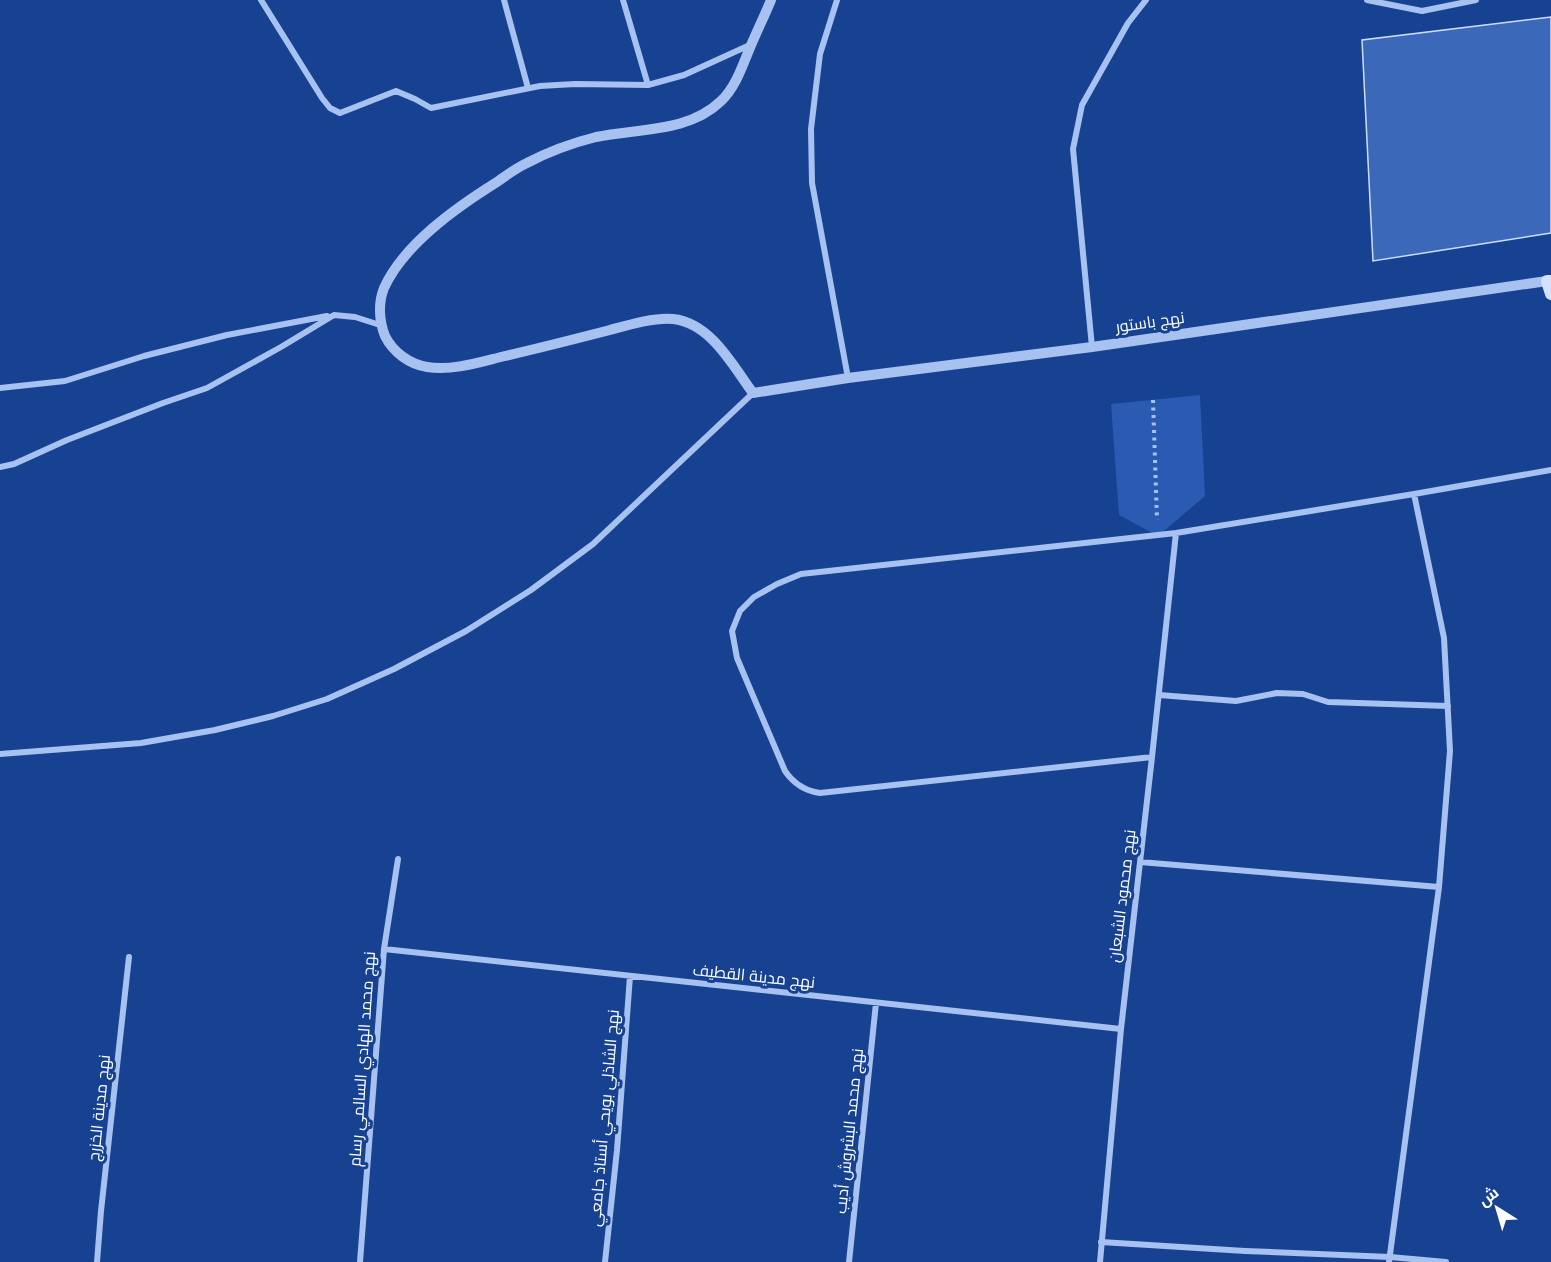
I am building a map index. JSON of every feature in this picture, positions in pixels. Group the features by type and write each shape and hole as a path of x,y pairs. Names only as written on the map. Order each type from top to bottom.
{"main road":[{"path":"1549,281 1551,294"}],"street":[{"path":"261,0 322,99 330,108 340,113 396,92 407,95 431,108 528,88 575,84 648,85 684,75 752,43"},
{"path":"504,0 528,88"},
{"path":"623,0 648,85"},
{"path":"0,754 141,742 214,730 273,717 327,699 394,669 466,631 594,544 753,393 729,357 716,343 699,329 682,321 672,319 633,324 477,363 448,368 425,367 397,353 380,324 380,306 383,290 395,268 418,243 449,214 526,164 563,147 596,137 683,123 705,114 723,100 738,76 771,0"},
{"path":"837,0 820,54 811,129 812,183 848,378"},
{"path":"1092,347 1073,149 1082,105 1128,23 1146,0"},
{"path":"1367,0 1422,11 1476,0"},
{"name":"نهج باستور","path":"753,393 1549,281"},
{"path":"0,388 65,381 144,356 226,335 334,315 355,317 380,324"},
{"path":"0,467 14,464 67,440 207,388 272,353 334,315"},
{"path":"1152,757 820,793 809,791 790,778 785,771 737,658 732,632 740,611 754,597 801,574 1158,536 1551,470"},
{"path":"1390,1259 1439,887 1450,751 1444,638 1414,494"},
{"name":"نهج محمود الشبعان","path":"1100,1262 1121,1029 1176,533"},
{"path":"1159,695 1236,701 1277,693 1303,694 1328,702 1448,706"},
{"name":"نهج محمد الهادي السالمي رسام","path":"360,1262 384,949 398,859"},
{"path":"1140,862 1439,887"},
{"name":"نهج مدينة القطيف","path":"384,949 1121,1029"},
{"name":"نهج مدينة الخزرج","path":"98,1262 101,1211 129,957"},
{"name":"نهج الشاذلي بويحي أستاذ جامعي","path":"605,1262 617,1150 630,976"},
{"name":"نهج محمد البشروش أديب","path":"849,1262 876,1003"},
{"path":"1101,1242 1446,1262"}],"path":[{"path":"1153,400 1158,536"}],"shaded area":[{"path":"1200,395 1205,496 1158,536 1119,515 1111,404"}],"building":[{"path":"1551,17 1551,233 1373,261 1362,40"}]}
